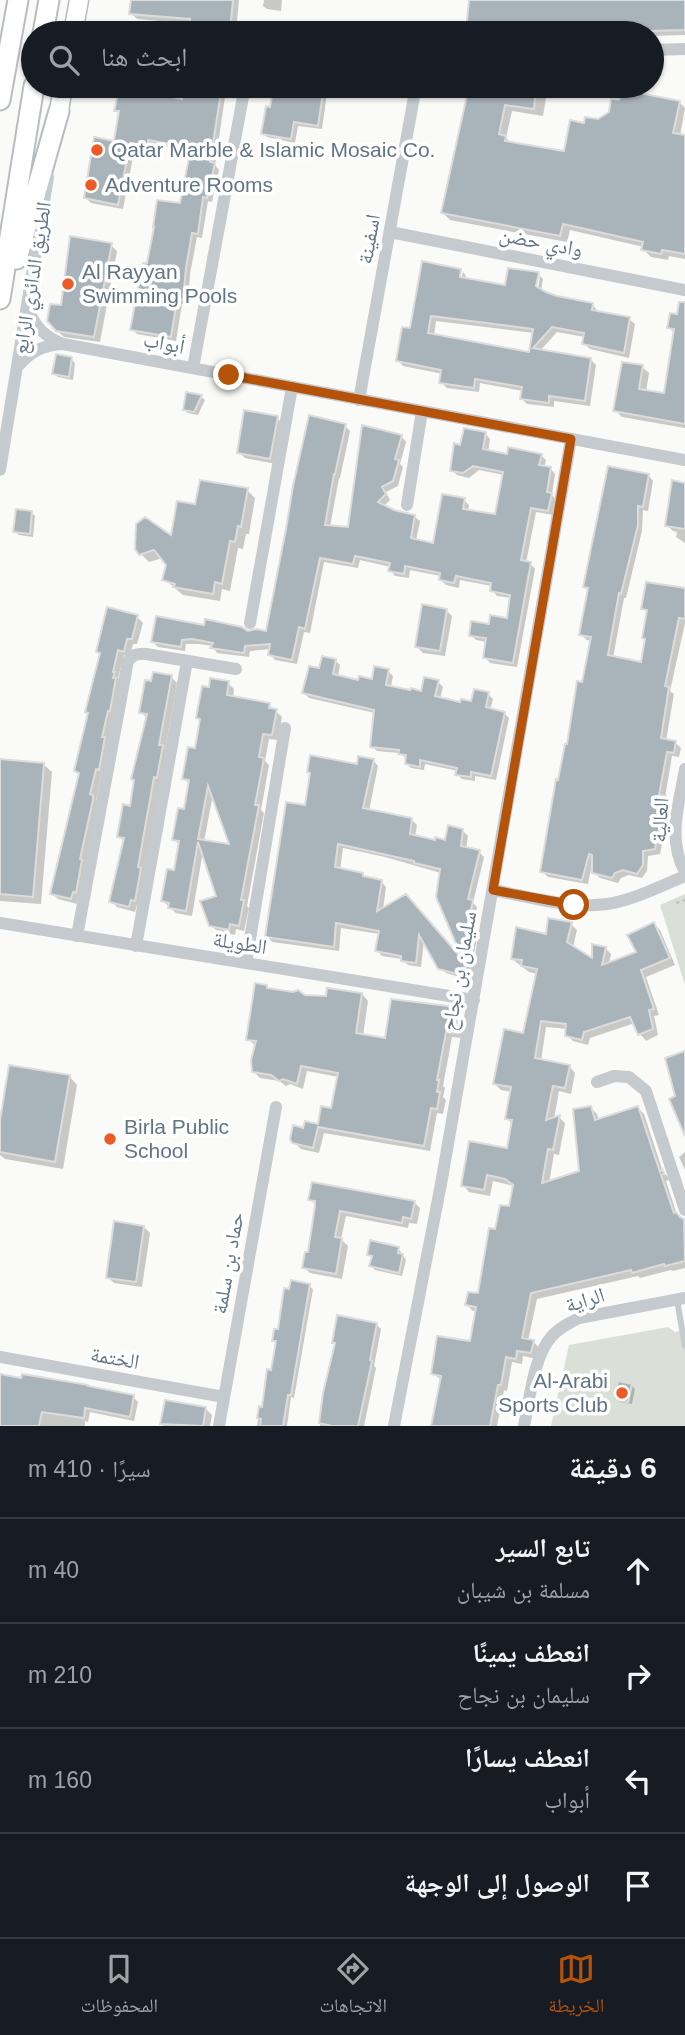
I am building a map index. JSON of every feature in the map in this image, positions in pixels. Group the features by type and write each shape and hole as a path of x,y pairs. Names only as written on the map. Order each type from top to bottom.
{"main road":[{"path":"0,100 18,0"},
{"path":"45,21 49,0"},
{"path":"75,21 79,0"},
{"name":"الطريق الدائري الرابع","path":"0,299 32,98"},
{"name":"الطريق الدائري الرابع","path":"59,111 61,98"},
{"path":"0,317 59,111"}],"street":[{"path":"664,50 685,49"},
{"path":"193,368 243,98"},
{"name":"اسفينة","path":"359,400 414,98"},
{"name":"الطريق الدائري الرابع","path":"0,471 59,111"},
{"name":"وادي حضن","path":"390,232 685,290"},
{"name":"أبواب","path":"28,309 41,331 63,344 685,460"},
{"name":"أبواب","path":"18,366 38,349 63,344"},
{"path":"250,623 292,387"},
{"path":"407,505 422,411"},
{"name":"سليمان بن نجاح","path":"394,1426 474,1000 571,439"},
{"path":"77,936 128,662 132,656 139,653 236,669"},
{"path":"136,946 187,661"},
{"path":"246,963 285,728"},
{"name":"العالية","path":"685,769 675,837 676,851 685,874"},
{"path":"493,890 592,906 627,900 685,874"},
{"name":"الطويلة","path":"0,923 474,1000"},
{"path":"597,1082 614,1076 629,1077 646,1091 685,1210"},
{"name":"حماد بن سلمة","path":"219,1426 276,1107"},
{"name":"الراية","path":"524,1426 540,1354 552,1336 564,1325 579,1318 681,1299"},
{"name":"الختمة","path":"0,1357 224,1397"}],"lane":[{"path":"681,1299 685,1346"}],"path":[{"path":"676,903 685,900"}],"shaded area":[{"path":"685,894 685,985 660,905"},
{"name":"Al-Arabi Sports Club","path":"668,1327 675,1332 685,1330 685,1426 551,1426 569,1345"}],"building":[{"path":"131,0 233,0 231,21 190,21 129,14"},
{"path":"469,0 685,0 685,30 664,31 664,21 467,21"},
{"path":"117,98 220,98 210,162 215,163 207,198 203,197 198,234 192,233 183,300 177,299 171,337 130,330 143,263 147,263 157,200 180,203 191,148 148,140 148,147 130,143 118,205 84,198 94,137 114,141 119,111 114,111"},
{"path":"272,98 322,98 318,126 294,122 291,139 261,134 266,106 270,107"},
{"path":"466,98 535,98 534,109 505,105 499,134 506,136 505,141 564,151 570,120 584,123 585,117 598,119 609,112 611,99 664,98 680,101 673,133 685,135 685,254 662,250 661,254 641,250 643,242 563,224 560,236 441,213"},
{"path":"70,236 112,243 94,337 56,331 47,321 50,304 61,305"},
{"path":"422,261 461,269 460,277 505,285 508,268 539,272 536,286 546,292 593,303 592,310 630,317 624,353 582,344 584,333 552,327 533,348 591,358 585,401 549,396 549,403 520,399 522,387 475,379 474,388 439,383 441,370 396,361 402,327 410,328","holes":["431,316 533,329 529,352 428,333"]},
{"path":"679,302 685,302 685,424 613,411 622,362 643,365 639,389 664,393 674,329 667,328 670,313 677,314"},
{"path":"56,354 72,357 69,377 52,374"},
{"path":"186,392 202,395 194,412 183,410"},
{"path":"244,410 278,416 270,459 237,453"},
{"path":"309,415 346,424 325,525 348,527 362,425 402,435 395,459 399,460 393,481 382,487 386,494 378,502 394,510 415,515 411,538 433,543 442,494 465,498 463,509 495,514 503,472 473,466 463,473 450,471 454,443 460,445 464,428 486,432 483,449 507,454 508,447 542,454 539,465 551,467 547,492 552,493 548,511 531,508 521,560 531,562 513,663 483,658 486,638 469,636 471,621 489,624 490,615 507,618 510,595 490,591 491,583 456,576 454,583 439,580 440,573 405,566 404,574 388,571 390,563 355,556 353,564 320,558 305,629 299,627 292,660 268,655 270,644 245,646 244,653 210,648 213,643 192,639 182,640 181,647 151,642 156,616 204,625 205,619 242,627 248,631 266,631"},
{"path":"608,466 649,474 643,507 638,506 638,525 621,594 619,593 608,655 641,662 647,610 641,609 646,582 685,588 685,619 679,618 665,686 669,687 661,738 676,741 674,753 667,752 659,795 666,796 655,849 643,851 643,865 637,874 623,870 615,873 612,878 592,873 592,855 589,854 582,880 540,872 556,779 558,780 567,744 577,681 582,682 591,637 579,635 588,588 583,587"},
{"path":"200,480 248,488 241,527 238,526 235,542 230,541 222,584 215,582 213,594 173,587 175,584 162,580 166,565 154,550 139,555 135,549 136,524 145,517 171,535 177,501 195,504"},
{"path":"672,480 685,483 685,529 665,526"},
{"path":"16,509 32,511 30,534 13,532"},
{"path":"422,604 447,609 440,651 415,647"},
{"path":"107,607 138,615 132,639 127,639 124,652 118,650 113,672 113,678 116,678 102,737 105,737 99,770 96,769 90,794 93,795 93,800 80,859 82,860 76,893 73,892 71,899 50,894 79,773 74,771 88,713 85,712 100,653 96,652"},
{"path":"322,656 336,659 333,674 358,680 359,676 372,679 374,666 389,669 386,685 421,691 424,677 439,680 435,696 460,702 461,699 471,701 474,689 489,692 486,707 505,712 491,776 471,772 471,777 455,775 457,768 420,760 420,767 405,764 406,755 398,754 399,750 370,747 374,710 302,693 309,666 319,668"},
{"path":"153,672 172,675 159,745 163,745 157,778 154,777 138,867 141,868 135,901 131,900 129,907 109,902 124,838 117,837 123,804 130,806 134,780 131,779 147,714 139,713 145,680 151,681"},
{"path":"210,678 229,681 227,695 270,703 269,708 277,709 272,735 263,734 259,757 264,758 255,805 259,805 241,900 244,900 239,926 230,924 229,930 209,926 200,901 216,896 198,842 186,911 168,908 169,903 161,901 167,869 174,870 179,841 172,840 178,808 184,809 189,780 182,779 188,747 195,748 200,719 196,718 202,686 209,687","holes":["208,786 229,844 198,839"]},
{"path":"310,755 357,764 358,756 374,759 363,808 412,818 410,834 435,840 435,837 445,840 448,825 463,829 461,846 480,850 468,899 473,900 468,926 474,928 469,946 469,973 465,965 463,972 457,974 438,969 419,935 416,963 401,961 401,956 375,951 379,931 336,923 334,947 265,937 286,802 305,805 310,773 307,772","holes":["338,844 440,869 436,897 463,960 406,894 377,911 382,880 335,867"]},
{"path":"0,759 44,763 33,897 0,894"},
{"path":"548,918 572,922 567,942 592,958 592,944 606,947 602,965 636,952 627,935 654,922 670,958 641,970 654,1009 649,1010 653,1029 638,1035 630,1017 584,1032 582,1040 565,1036 566,1024 541,1021 535,1058 570,1065 565,1088 553,1086 546,1120 560,1115 553,1150 548,1149 542,1183 579,1171 573,1109 591,1106 595,1120 638,1106 660,1172 662,1169 664,1174 661,1175 674,1213 684,1219 685,1261 632,1273 631,1270 531,1293 522,1338 534,1340 531,1353 517,1351 516,1359 506,1357 490,1426 431,1426 441,1376 431,1374 437,1336 470,1341 476,1307 465,1305 468,1292 478,1293 489,1228 495,1229 500,1205 509,1206 513,1185 505,1179 487,1175 484,1190 461,1186 469,1141 507,1148 512,1120 505,1119 511,1087 493,1084 504,1029 523,1033 537,969 521,966 522,960 511,959 516,927 546,934"},
{"path":"255,983 267,985 267,988 293,992 298,990 305,995 326,996 327,988 362,993 356,1033 385,1038 391,999 448,1006 457,1018 455,1033 446,1032 437,1080 437,1092 440,1092 437,1109 431,1108 424,1146 318,1127 313,1148 292,1143 290,1139 293,1125 303,1128 305,1121 318,1124 321,1106 331,1108 338,1073 301,1066 297,1084 252,1072 251,1060 256,1041 246,1040"},
{"path":"685,1051 685,1136 669,1099 675,1096 665,1058"},
{"path":"9,1065 70,1075 55,1162 0,1152 0,1120"},
{"path":"312,1182 415,1201 411,1219 403,1217 402,1223 340,1211 335,1237 342,1238 336,1274 302,1268 305,1252 308,1252 315,1206 315,1201 308,1200"},
{"path":"114,1221 144,1226 136,1282 106,1278"},
{"path":"370,1240 399,1247 398,1253 403,1254 399,1273 369,1266 372,1256 367,1255"},
{"path":"291,1280 310,1284 291,1395 288,1395 283,1426 260,1426 261,1419 257,1418 259,1406 262,1407 267,1369 271,1370 276,1341 272,1341 274,1329 278,1329 284,1288 289,1289"},
{"path":"337,1315 377,1323 358,1426 319,1423 335,1343 332,1343"},
{"path":"0,1374 21,1378 22,1374 134,1395 130,1417 85,1408 84,1418 42,1412 39,1426 0,1426"},
{"path":"618,1381 632,1384 628,1402 614,1399"},
{"path":"165,1400 206,1407 203,1426 160,1424"}],"place":[{"name":"Qatar Marble & Islamic Mosaic Co.","path":"97,150"},
{"name":"Adventure Rooms","path":"91,185"},
{"name":"Al Rayyan Swimming Pools","path":"68,284"},
{"name":"Birla Public School","path":"110,1139"},
{"name":"Al-Arabi Sports Club","path":"622,1393"}],"route":[{"path":"229,375 571,439 493,890 574,905"}]}
